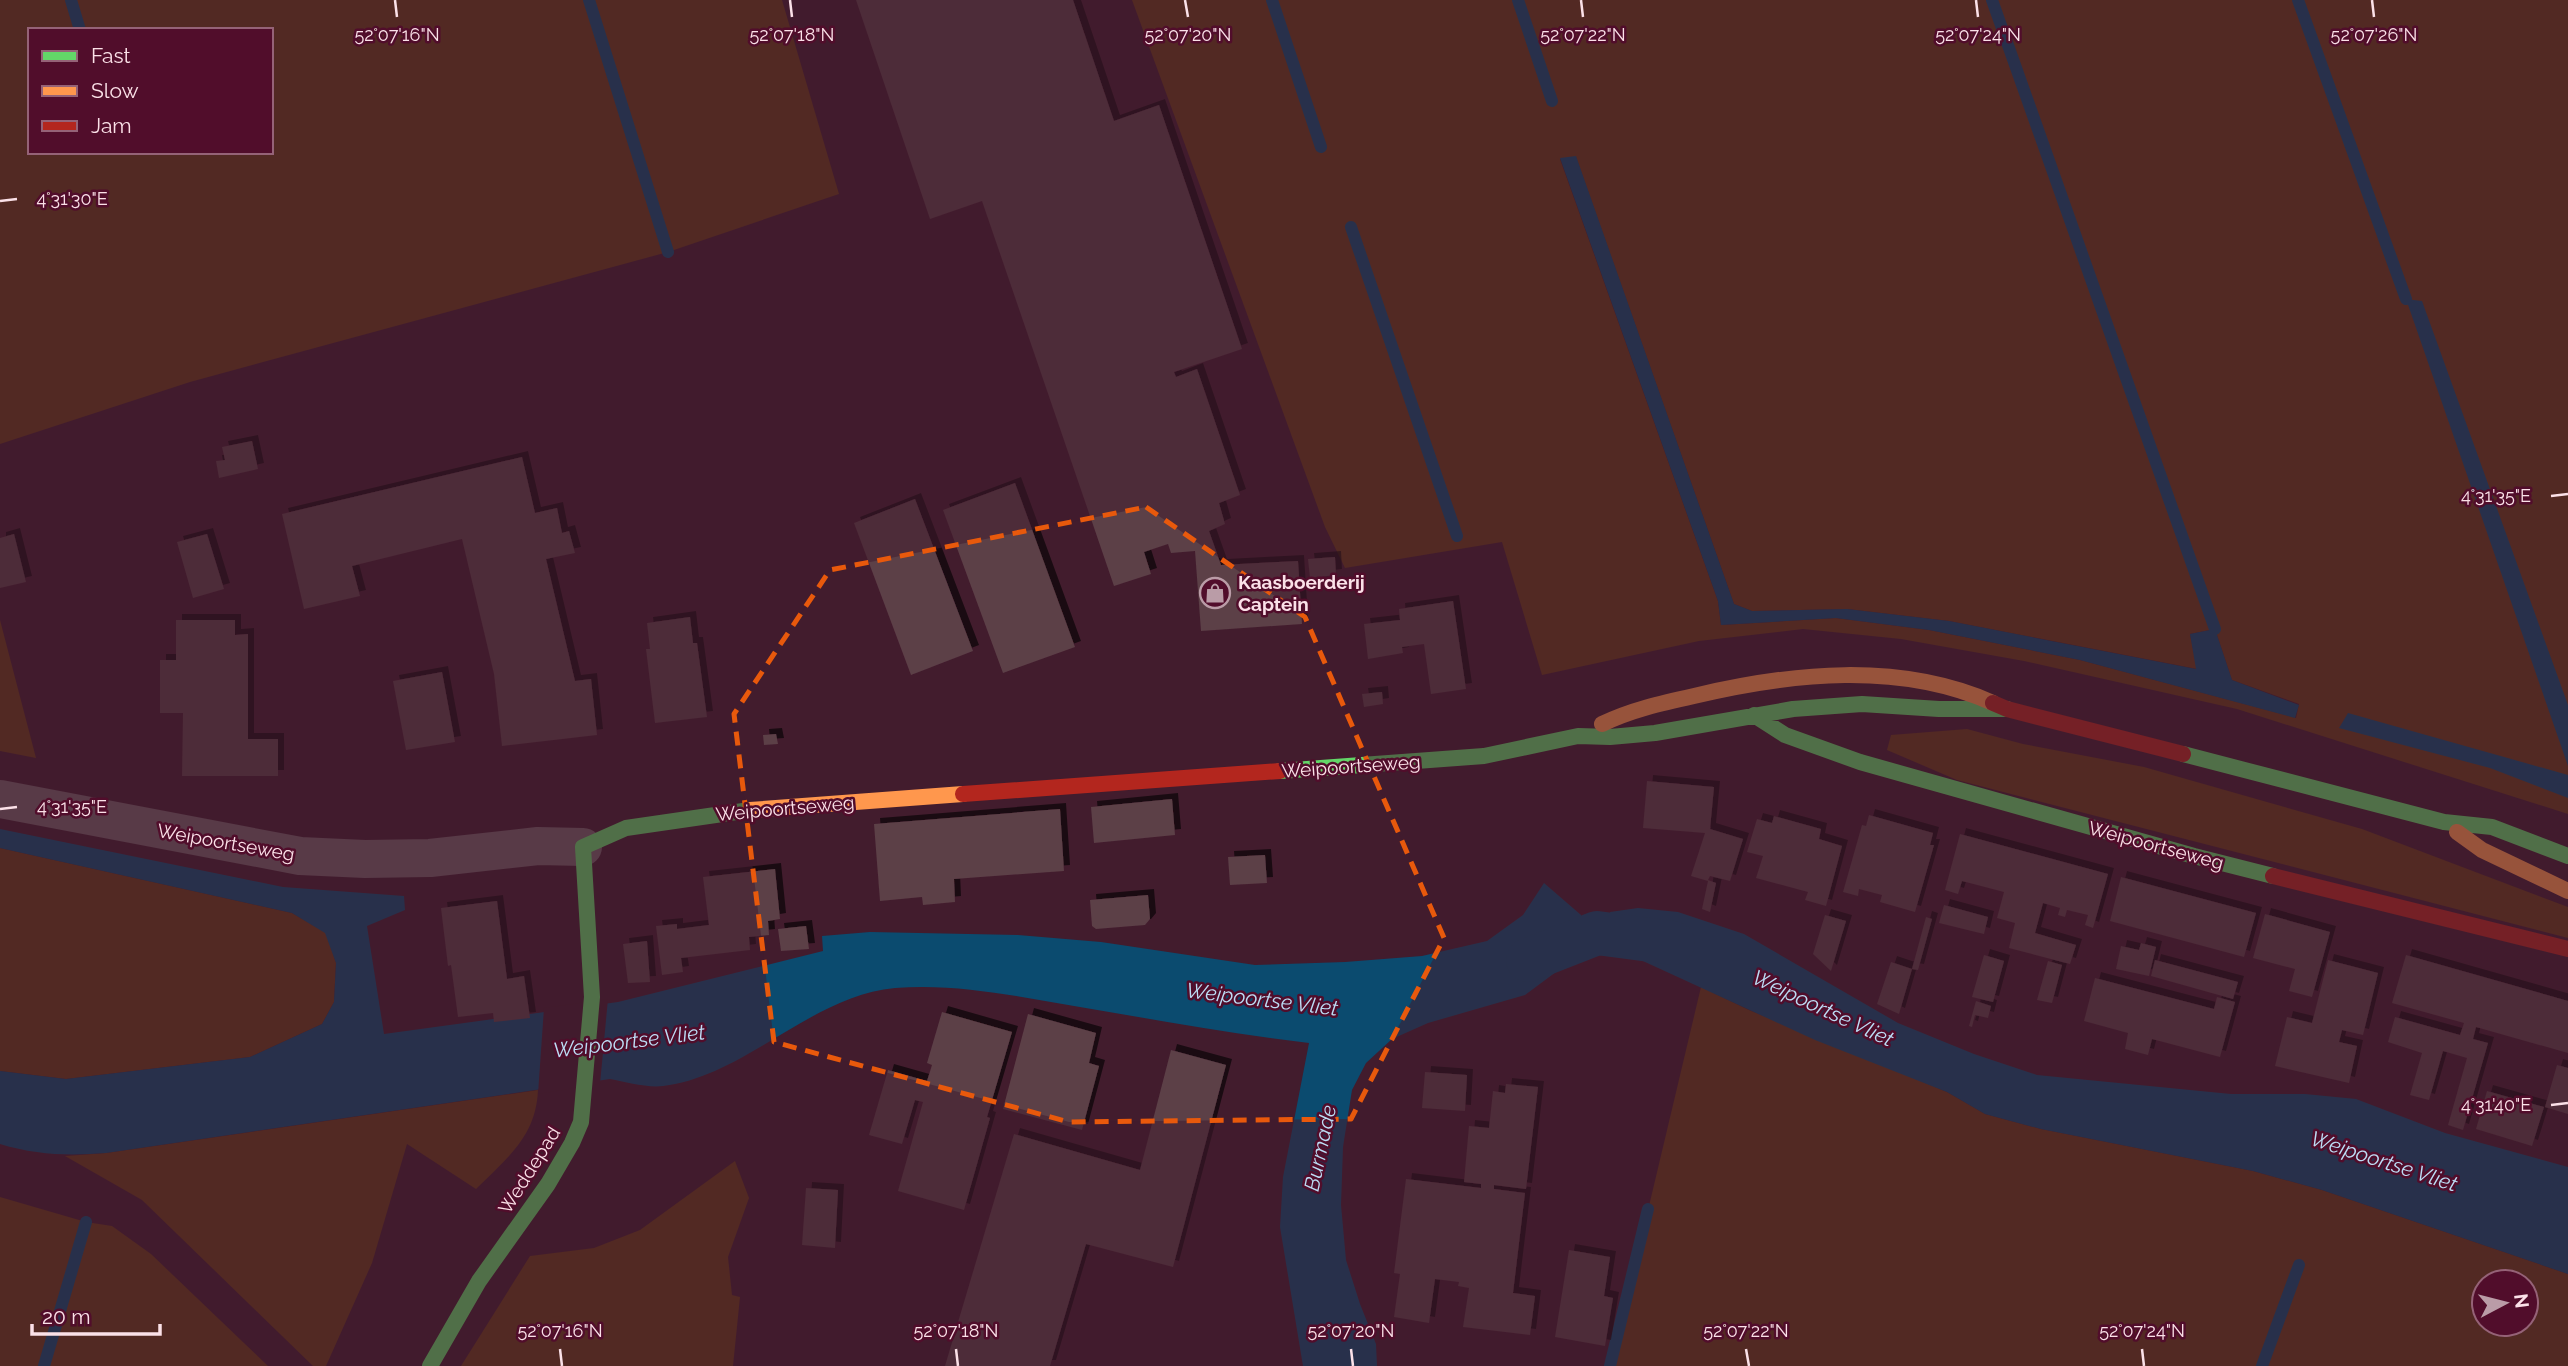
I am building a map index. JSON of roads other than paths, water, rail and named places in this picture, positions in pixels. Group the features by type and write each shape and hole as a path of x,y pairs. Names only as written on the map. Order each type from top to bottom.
{"street":[{"name":"Weipoortseweg","path":"1578,736 1616,716 1752,682 1802,676 1881,678 1967,693 2007,709 2444,822 2493,827 2568,856"},
{"name":"Weipoortseweg","path":"0,799 300,856 430,858 538,846 583,846 626,828 733,811 1484,756 1578,736 1610,737 1655,733 1754,715 1862,704 1939,709 2007,709"},
{"name":"Weipoortseweg","path":"1754,715 1785,735 1860,762 2194,856 2568,950"},
{"name":"Weipoortseweg","path":"2444,822 2482,850 2568,891"},
{"name":"Weddepad","path":"430,1366 477,1284 532,1207 575,1139 581,1122 592,997 583,846"}],"water":[{"path":"1576,156 1734,604 1752,611 1847,609 1949,621 2196,669 2190,634 2215,629 2232,680 2299,705 2295,718 2080,660 1929,630 1836,618 1721,625 1718,601 1560,158"},
{"path":"2406,299 2422,301 2568,705 2568,766"},
{"path":"2348,713 2568,775 2568,798 2490,768 2339,728"},
{"name":"Burmade","path":"0,829 283,887 404,896 405,910 367,926 384,1034 618,1002 823,951 822,936 870,932 1018,935 1101,942 1255,965 1422,956 1487,941 1523,915 1544,883 1581,915 1585,954 1525,995 1428,1023 1392,1039 1366,1063 1352,1090 1343,1147 1341,1205 1346,1260 1376,1344 1377,1366 1303,1366 1280,1227 1283,1177 1309,1043 1220,1031 985,991 940,987 895,988 864,994 835,1005 722,1068 663,1086 610,1079 106,1153 66,1154 27,1150 0,1144 0,1071 66,1079 250,1057 322,1024 334,1002 336,963 325,933 292,913 0,848"},
{"path":"1638,908 1678,912 1744,934 1898,1023 1974,1054 2037,1075 2231,1094 2305,1094 2356,1099 2445,1133 2568,1167 2568,1274 2322,1190 2253,1171 2041,1129 1985,1114 1947,1092 1815,1040 1632,956 1615,953 1610,912"}],"waterway":[{"path":"71,0 79,28"},
{"path":"589,0 668,252"},
{"path":"1272,0 1321,147"},
{"path":"1518,0 1552,101"},
{"path":"1992,0 2215,629"},
{"path":"2298,0 2406,299"},
{"path":"1351,227 1457,536"},
{"name":"Weipoortse Vliet","path":"1528,960 1597,933 1673,943"},
{"path":"1610,1366 1648,1209"},
{"path":"44,1366 86,1222"},
{"path":"2262,1366 2299,1265"}],"place":[{"name":"Kaasboerderij Captein","path":"1215,593"}]}
